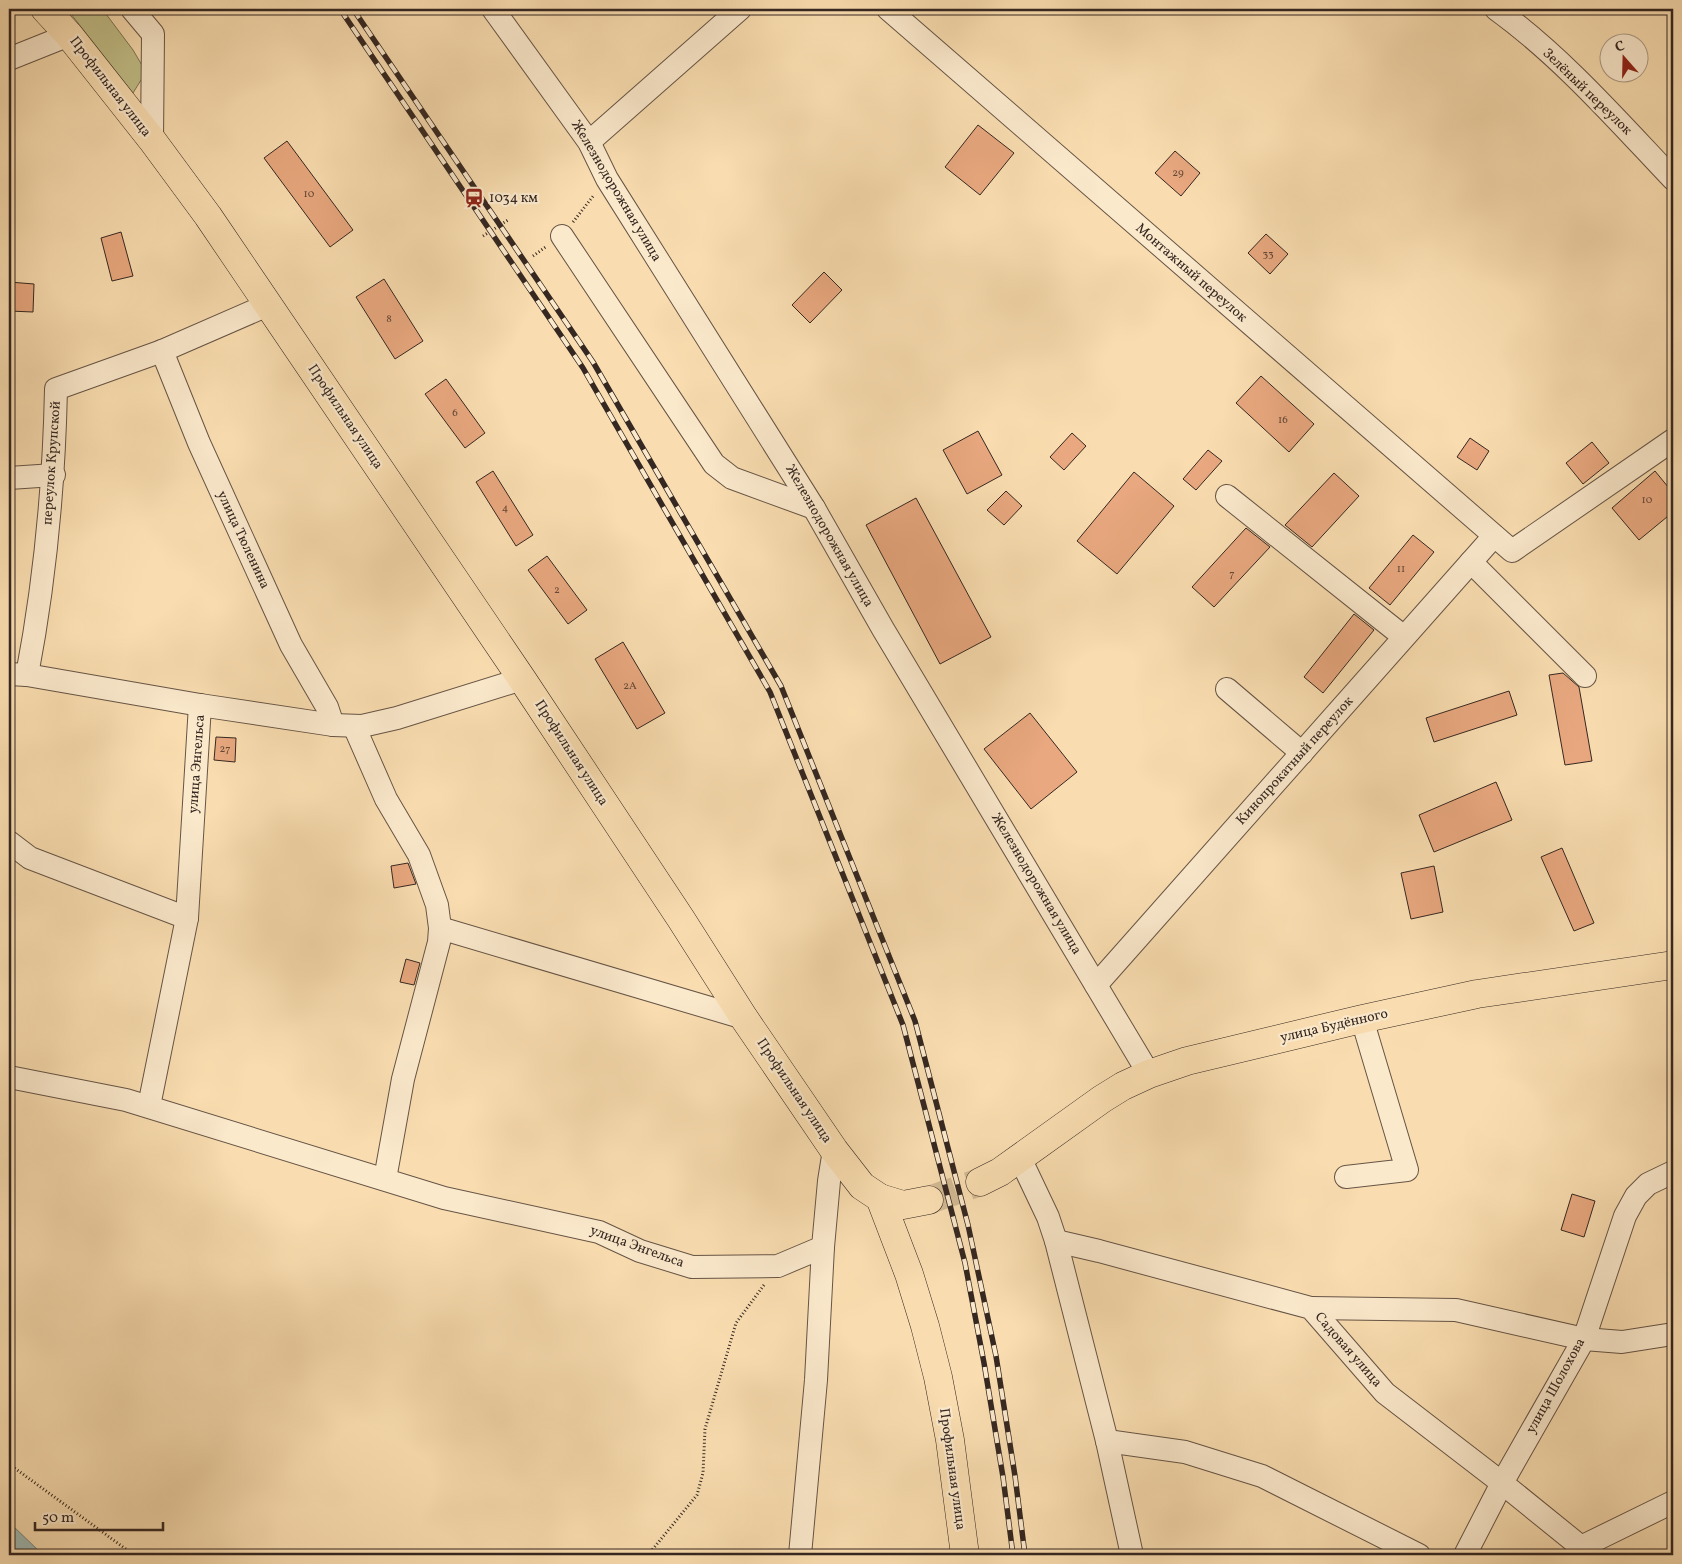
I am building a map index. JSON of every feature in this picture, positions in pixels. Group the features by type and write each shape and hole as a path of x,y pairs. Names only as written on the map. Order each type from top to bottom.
{"main road":[{"name":"Профильная улица","path":"45,9 152,140 270,304 522,679 681,919 744,1018 834,1150 862,1186 880,1198 909,1274 936,1368 950,1440 964,1555"},
{"name":"улица Будённого","path":"980,1182 1000,1172 1102,1098 1149,1074 1187,1061 1362,1019 1477,994 1673,964"},
{"path":"880,1198 903,1204 929,1200"}],"street":[{"path":"132,9 153,34 152,140"},
{"name":"Железнодорожная улица","path":"493,9 589,142 607,179 814,508 883,628 1149,1074"},
{"path":"589,142 740,9"},
{"name":"Монтажный переулок","path":"888,9 1512,551 1671,443"},
{"name":"Зелёный переулок","path":"1496,9 1576,78 1673,178"},
{"path":"9,59 68,35"},
{"path":"562,236 714,464 732,478 814,508"},
{"name":"переулок Крупской","path":"200,705 18,675 35,631 54,476 56,389 162,351 270,304"},
{"name":"улица Тюленина","path":"162,351 199,443 291,645 327,707 344,725"},
{"path":"9,478 54,476"},
{"path":"1227,496 1404,637"},
{"name":"Кинопрокатный переулок","path":"1096,985 1494,536"},
{"path":"1471,562 1585,676"},
{"name":"улица Энгельса","path":"149,1106 187,918 200,705 362,726 397,718 522,679"},
{"path":"1227,689 1302,753"},
{"path":"344,725 419,856 437,905 440,928 439,942 403,1079 385,1179"},
{"path":"9,842 30,858 187,918"},
{"path":"440,928 744,1018"},
{"path":"1346,1177 1407,1170 1362,1019"},
{"name":"улица Энгельса","path":"9,1077 149,1106 444,1198 599,1232 640,1251 692,1267 778,1266 823,1247"},
{"path":"800,1555 816,1380 828,1181 834,1150"},
{"path":"1020,1156 1048,1217 1056,1241 1107,1441 1132,1555"},
{"name":"улица Шолохова","path":"1465,1555 1502,1483 1584,1339 1625,1216 1636,1196 1648,1184 1673,1172"},
{"name":"Садовая улица","path":"1056,1241 1312,1308 1385,1393 1502,1483 1586,1551"},
{"path":"1312,1308 1456,1310 1584,1339 1622,1342 1673,1334"},
{"path":"1107,1441 1185,1452 1262,1476 1419,1555"},
{"path":"1586,1551 1673,1502"}],"path":[{"path":"533,256 562,236 607,179"},
{"path":"484,236 508,220"},
{"path":"648,1555 697,1495 703,1473 705,1428 736,1323 778,1266"},
{"path":"9,1464 134,1555"}],"shaded area":[{"path":"67,9 102,9 106,14 133,50 146,72 133,93"}],"water":[{"path":"9,1522 43,1555 9,1555"}],"building":[{"path":"978,125 1014,153 980,195 945,167"},
{"path":"287,141 353,230 330,247 264,158"},
{"path":"1175,151 1200,173 1181,196 1155,173"},
{"path":"121,232 133,276 112,281 101,238"},
{"path":"1266,234 1288,254 1270,274 1248,253"},
{"path":"824,272 842,290 810,323 792,305"},
{"path":"384,279 423,341 395,359 356,297"},
{"path":"9,282 34,284 33,312 9,311"},
{"path":"1261,376 1314,424 1289,452 1236,403"},
{"path":"446,379 485,433 465,448 425,394"},
{"path":"978,431 1002,475 967,494 943,450"},
{"path":"1072,433 1086,446 1064,470 1050,457"},
{"path":"1470,438 1489,451 1477,470 1457,457"},
{"path":"1592,442 1609,463 1583,484 1566,463"},
{"path":"1208,450 1222,461 1196,490 1183,479"},
{"path":"493,471 533,535 516,546 476,482"},
{"path":"1655,471 1673,493 1673,512 1639,540 1612,508"},
{"path":"1134,472 1174,506 1117,574 1077,541"},
{"path":"1334,473 1359,496 1312,547 1285,525"},
{"path":"1006,491 1022,506 1004,525 987,510"},
{"path":"916,498 991,637 940,664 866,525"},
{"path":"1246,528 1270,547 1214,607 1192,587"},
{"path":"1413,535 1434,552 1390,605 1369,588"},
{"path":"547,556 587,610 568,624 528,570"},
{"path":"1354,614 1374,630 1323,693 1304,677"},
{"path":"623,642 665,713 637,729 595,659"},
{"path":"1563,673 1579,687 1592,761 1565,765 1549,675"},
{"path":"1509,691 1517,715 1434,742 1426,718"},
{"path":"1030,713 1077,772 1031,809 984,749"},
{"path":"216,737 236,738 235,762 214,760"},
{"path":"1496,782 1512,820 1434,852 1419,815"},
{"path":"1562,848 1594,923 1574,931 1541,857"},
{"path":"408,863 416,884 394,888 391,866"},
{"path":"1434,866 1443,912 1411,919 1401,873"},
{"path":"406,959 420,963 414,985 400,982"},
{"path":"1572,1194 1595,1201 1584,1237 1561,1230"}],"tunnel":[{"path":"929,1200 980,1182"}],"railway":[{"path":"340,9 583,368 770,692 903,1025 965,1263 1003,1477 1013,1555"},
{"path":"353,9 593,362 781,686 915,1021 968,1225 996,1356 1025,1555"}],"place":[{"name":"1034 км","path":"474,198"}]}
